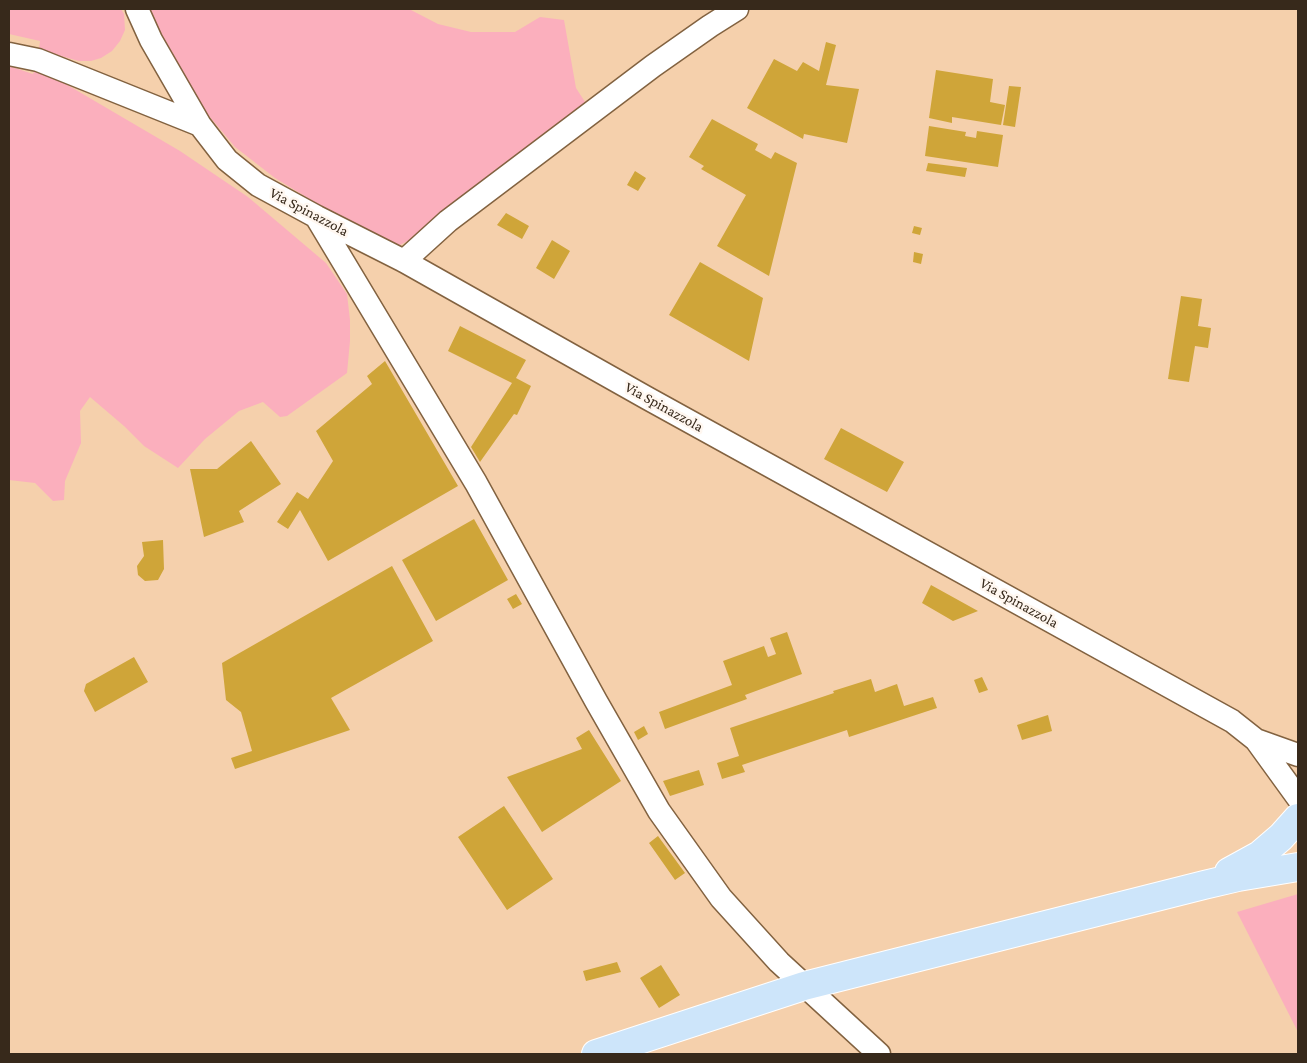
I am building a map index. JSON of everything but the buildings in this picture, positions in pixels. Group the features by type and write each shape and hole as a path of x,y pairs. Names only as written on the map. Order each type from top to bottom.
{"main road":[{"path":"1204,885 1260,855 1281,837 1298,818"},
{"path":"596,1054 804,986 1204,885 1298,867"}],"street":[{"name":"Via Spinazzola","path":"137,9 151,40 200,125 227,160 258,185 404,261 1232,721 1256,740"},
{"path":"404,261 448,222 653,66 737,9"},
{"path":"9,54 38,60 200,125"},
{"path":"317,217 476,483 659,811 721,898 779,962 878,1054"},
{"path":"1256,740 1298,755"},
{"path":"1256,740 1298,798"}],"shaded area":[{"path":"9,9 121,9 124,14 125,30 120,41 112,51 101,58 91,61 79,61 39,50 40,41 9,34"},
{"path":"149,9 409,9 438,24 471,32 515,32 540,17 564,20 576,88 587,105 441,214 413,238 400,245 393,246 334,214 275,178 235,147 199,104 188,87"},
{"path":"9,66 33,74 35,69 47,73 180,151 248,197 326,263 347,294 350,341 347,373 287,416 280,417 263,402 239,411 205,439 178,468 144,446 90,397 80,411 81,443 65,481 64,500 53,501 35,483 9,480"},
{"path":"1298,894 1298,1032 1237,912"}]}
